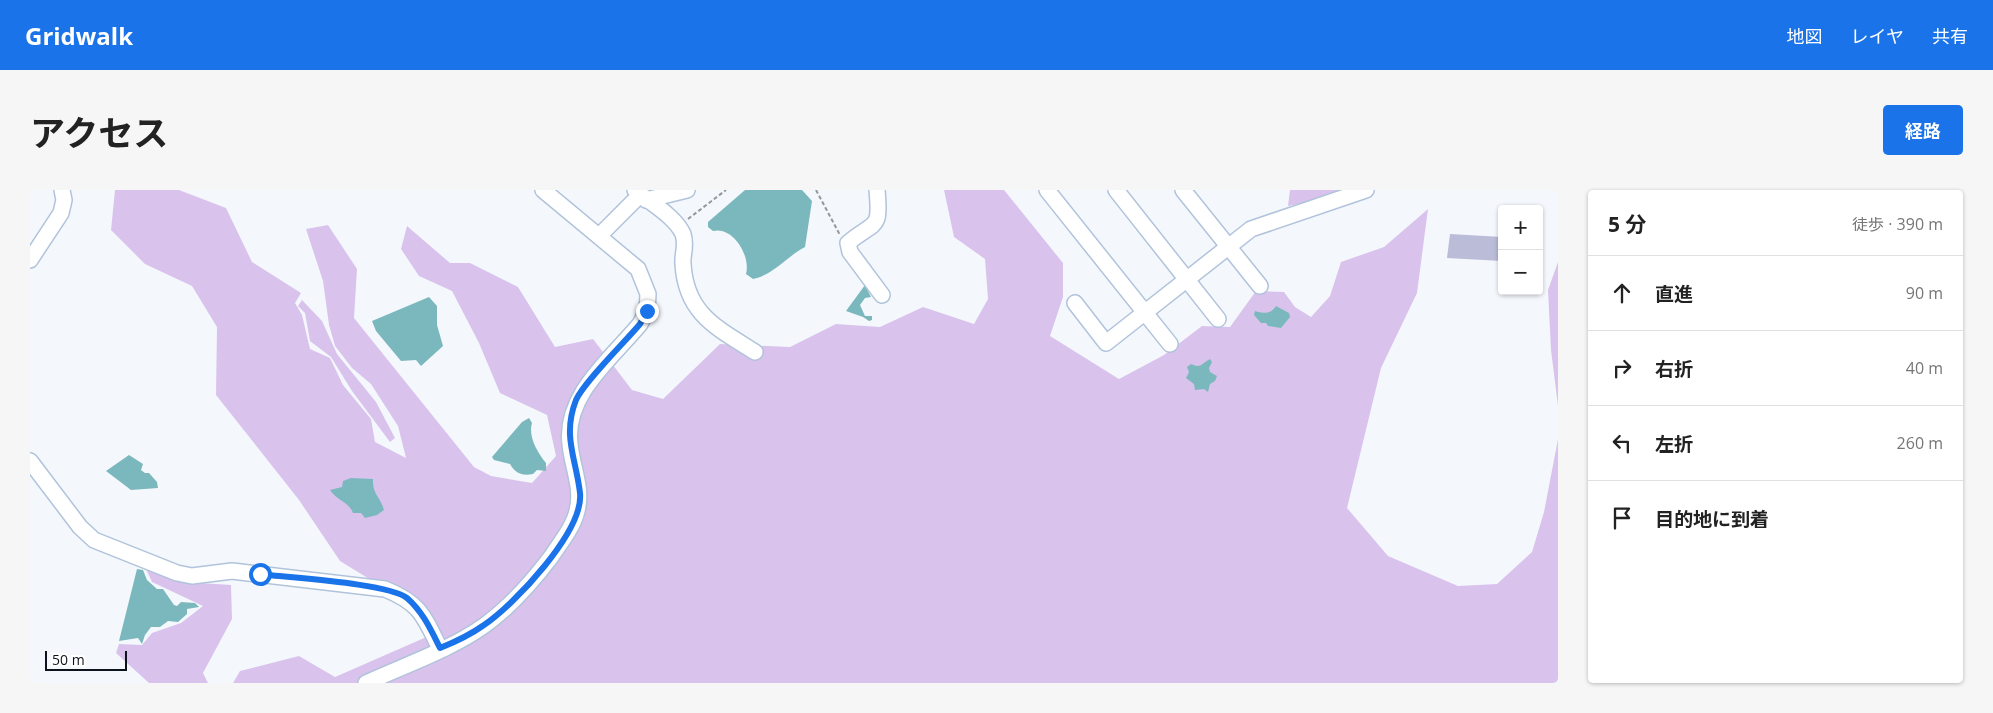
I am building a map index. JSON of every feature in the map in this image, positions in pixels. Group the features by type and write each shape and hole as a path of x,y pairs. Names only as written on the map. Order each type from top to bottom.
{"street":[{"path":"30,260 61,214 64,200 62,190"},
{"path":"366,683 484,626 515,600 535,579 561,543 577,513 580,495 570,446 569,430 577,398 640,324 647,311 648,303 645,283 638,269 543,190"},
{"path":"599,236 640,195 687,190"},
{"path":"877,190 879,212 876,222 870,230 848,243 850,252 882,295"},
{"path":"1048,190 1170,344"},
{"path":"1116,190 1218,319"},
{"path":"1182,190 1260,286"},
{"path":"1075,303 1106,343 1251,229 1366,190"},
{"path":"640,195 678,226 683,236 685,253 682,262 687,290 693,304 703,318 755,352"},
{"path":"30,461 80,527 94,540 176,573 192,576 232,571 385,589 405,597 424,615 440,648"}],"path":[{"path":"671,220 683,221 691,218 726,190"},
{"path":"816,190 841,238 848,243"}],"shaded area":[{"path":"115,190 179,190 226,208 252,262 301,293 295,303 302,315 310,349 330,358 343,385 371,419 375,442 406,458 398,426 371,384 352,368 335,346 329,325 323,281 306,229 328,225 357,269 354,318 474,467 491,476 532,483 556,456 547,415 500,393 479,343 452,291 419,276 401,249 407,226 450,263 470,263 518,287 555,347 593,339 632,390 663,399 720,344 790,347 836,324 880,327 923,307 974,324 988,299 985,259 954,237 944,190 1004,190 1063,263 1063,297 1050,336 1119,379 1164,355 1202,326 1230,327 1256,291 1284,292 1295,307 1311,317 1330,296 1341,262 1384,247 1428,209 1417,293 1381,368 1347,508 1388,556 1458,586 1497,584 1532,552 1544,512 1558,439 1558,683 233,683 240,671 299,656 335,677 431,635 415,607 340,561 299,500 216,395 217,327 192,286 145,264 111,230"},
{"path":"1290,190 1348,190 1309,202 1288,206"},
{"path":"1558,262 1558,406 1551,350 1548,290"},
{"path":"302,300 322,321 337,354 376,402 395,438 390,442 352,391 331,357 310,341 305,313 298,306"},
{"path":"145,567 184,582 231,585 232,619 203,673 208,683 149,683 116,653 119,644 142,645 152,633 181,623 203,606 152,582"}],"water":[{"path":"745,190 802,190 812,201 805,247 768,273 753,279 746,274 746,259 734,238 727,233 713,231 708,227 708,222"},
{"path":"865,285 871,297 865,298 860,305 865,316 872,316 872,320 869,321 846,311"},
{"path":"429,297 437,306 437,325 443,346 421,366 416,360 401,361 376,331 372,321"},
{"path":"1276,306 1289,313 1290,317 1281,328 1261,323 1254,315 1255,311 1267,313"},
{"path":"1210,359 1212,362 1209,368 1210,372 1217,376 1215,381 1210,384 1208,392 1204,389 1195,390 1194,384 1186,378 1189,372 1187,367 1191,364 1199,366"},
{"path":"529,418 532,423 532,438 539,454 546,463 546,471 537,470 533,474 526,475 517,472 510,464 494,460 492,457 522,422"},
{"path":"129,455 143,464 141,470 149,473 157,482 158,488 131,490 106,471"},
{"path":"351,478 373,479 375,492 384,510 377,515 365,518 361,513 353,513 349,506 330,490 342,487 343,481"},
{"path":"137,569 143,570 147,580 157,589 163,589 174,605 177,606 181,602 195,603 199,607 187,609 187,614 178,622 168,621 160,627 151,627 145,635 142,644 138,638 119,641"}],"building":[{"path":"1450,234 1498,237 1498,261 1447,258"}],"route":[{"path":"260,574 385,589 405,597 424,615 440,648 484,626 501,613 535,579 569,530 577,513 580,495 570,446 569,430 577,398 640,324 647,311"}]}
